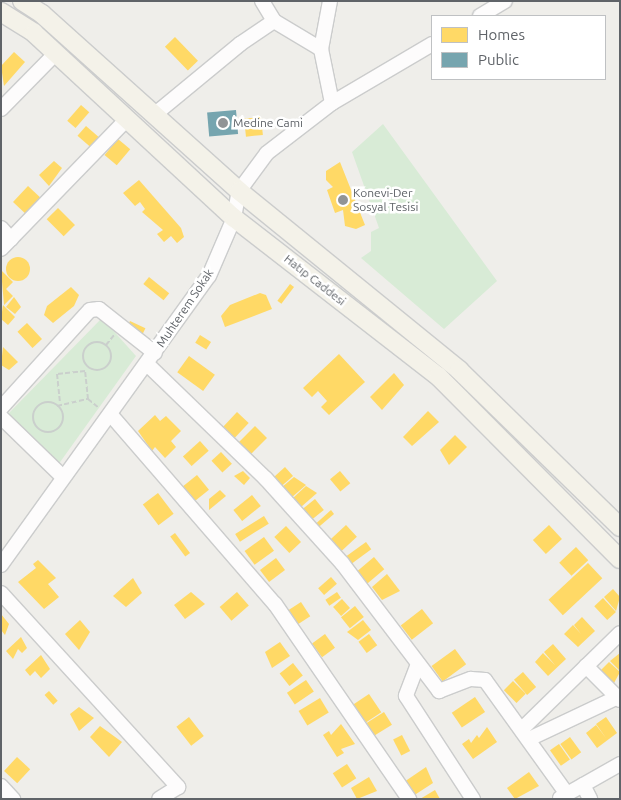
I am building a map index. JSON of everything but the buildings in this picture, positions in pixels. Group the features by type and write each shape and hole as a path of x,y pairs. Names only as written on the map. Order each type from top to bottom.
{"main road":[{"name":"Hatıp Caddesi","path":"26,2 239,191 459,370 620,527"},
{"name":"Hatıp Caddesi","path":"1,12 56,53 234,218 438,376 620,559"}],"street":[{"path":"262,1 274,21 321,49"},
{"path":"330,1 321,49 332,103"},
{"path":"482,15 505,1"},
{"path":"154,115 240,44 274,21"},
{"name":"Muhterem Sokak","path":"1,565 6,548 111,415 209,276 234,218 239,191 267,153 332,103 431,45"},
{"path":"1,108 56,53"},
{"path":"1,249 6,234 127,119"},
{"path":"1,408 90,310 99,309 151,359 266,479 342,563 439,691 471,680 485,680 525,734 563,796 620,764"},
{"path":"111,415 275,604 409,799"},
{"path":"1,417 63,477"},
{"path":"1,593 178,787 159,799"},
{"path":"525,734 586,666 620,633"},
{"path":"418,664 406,696 473,799"},
{"path":"525,734 619,698 586,666"},
{"path":"583,785 590,799"},
{"path":"1,786 13,799"}],"path":[{"path":"60,402 88,399 85,371 88,367 85,349 92,343 106,345 112,356 109,365 96,371 88,367"},
{"path":"57,406 48,402 36,408 33,416 38,429 48,432 61,424 57,406 60,402 57,374 85,371"}],"green space":[{"path":"383,124 497,281 444,329 361,258 371,251 371,232 379,228 352,152"},
{"path":"102,318 136,356 58,465 8,414"}],"place":[{"name":"Medine Cami","path":"223,123"},
{"name":"Konevi-Der Sosyal Tesisi","path":"343,200"}]}
